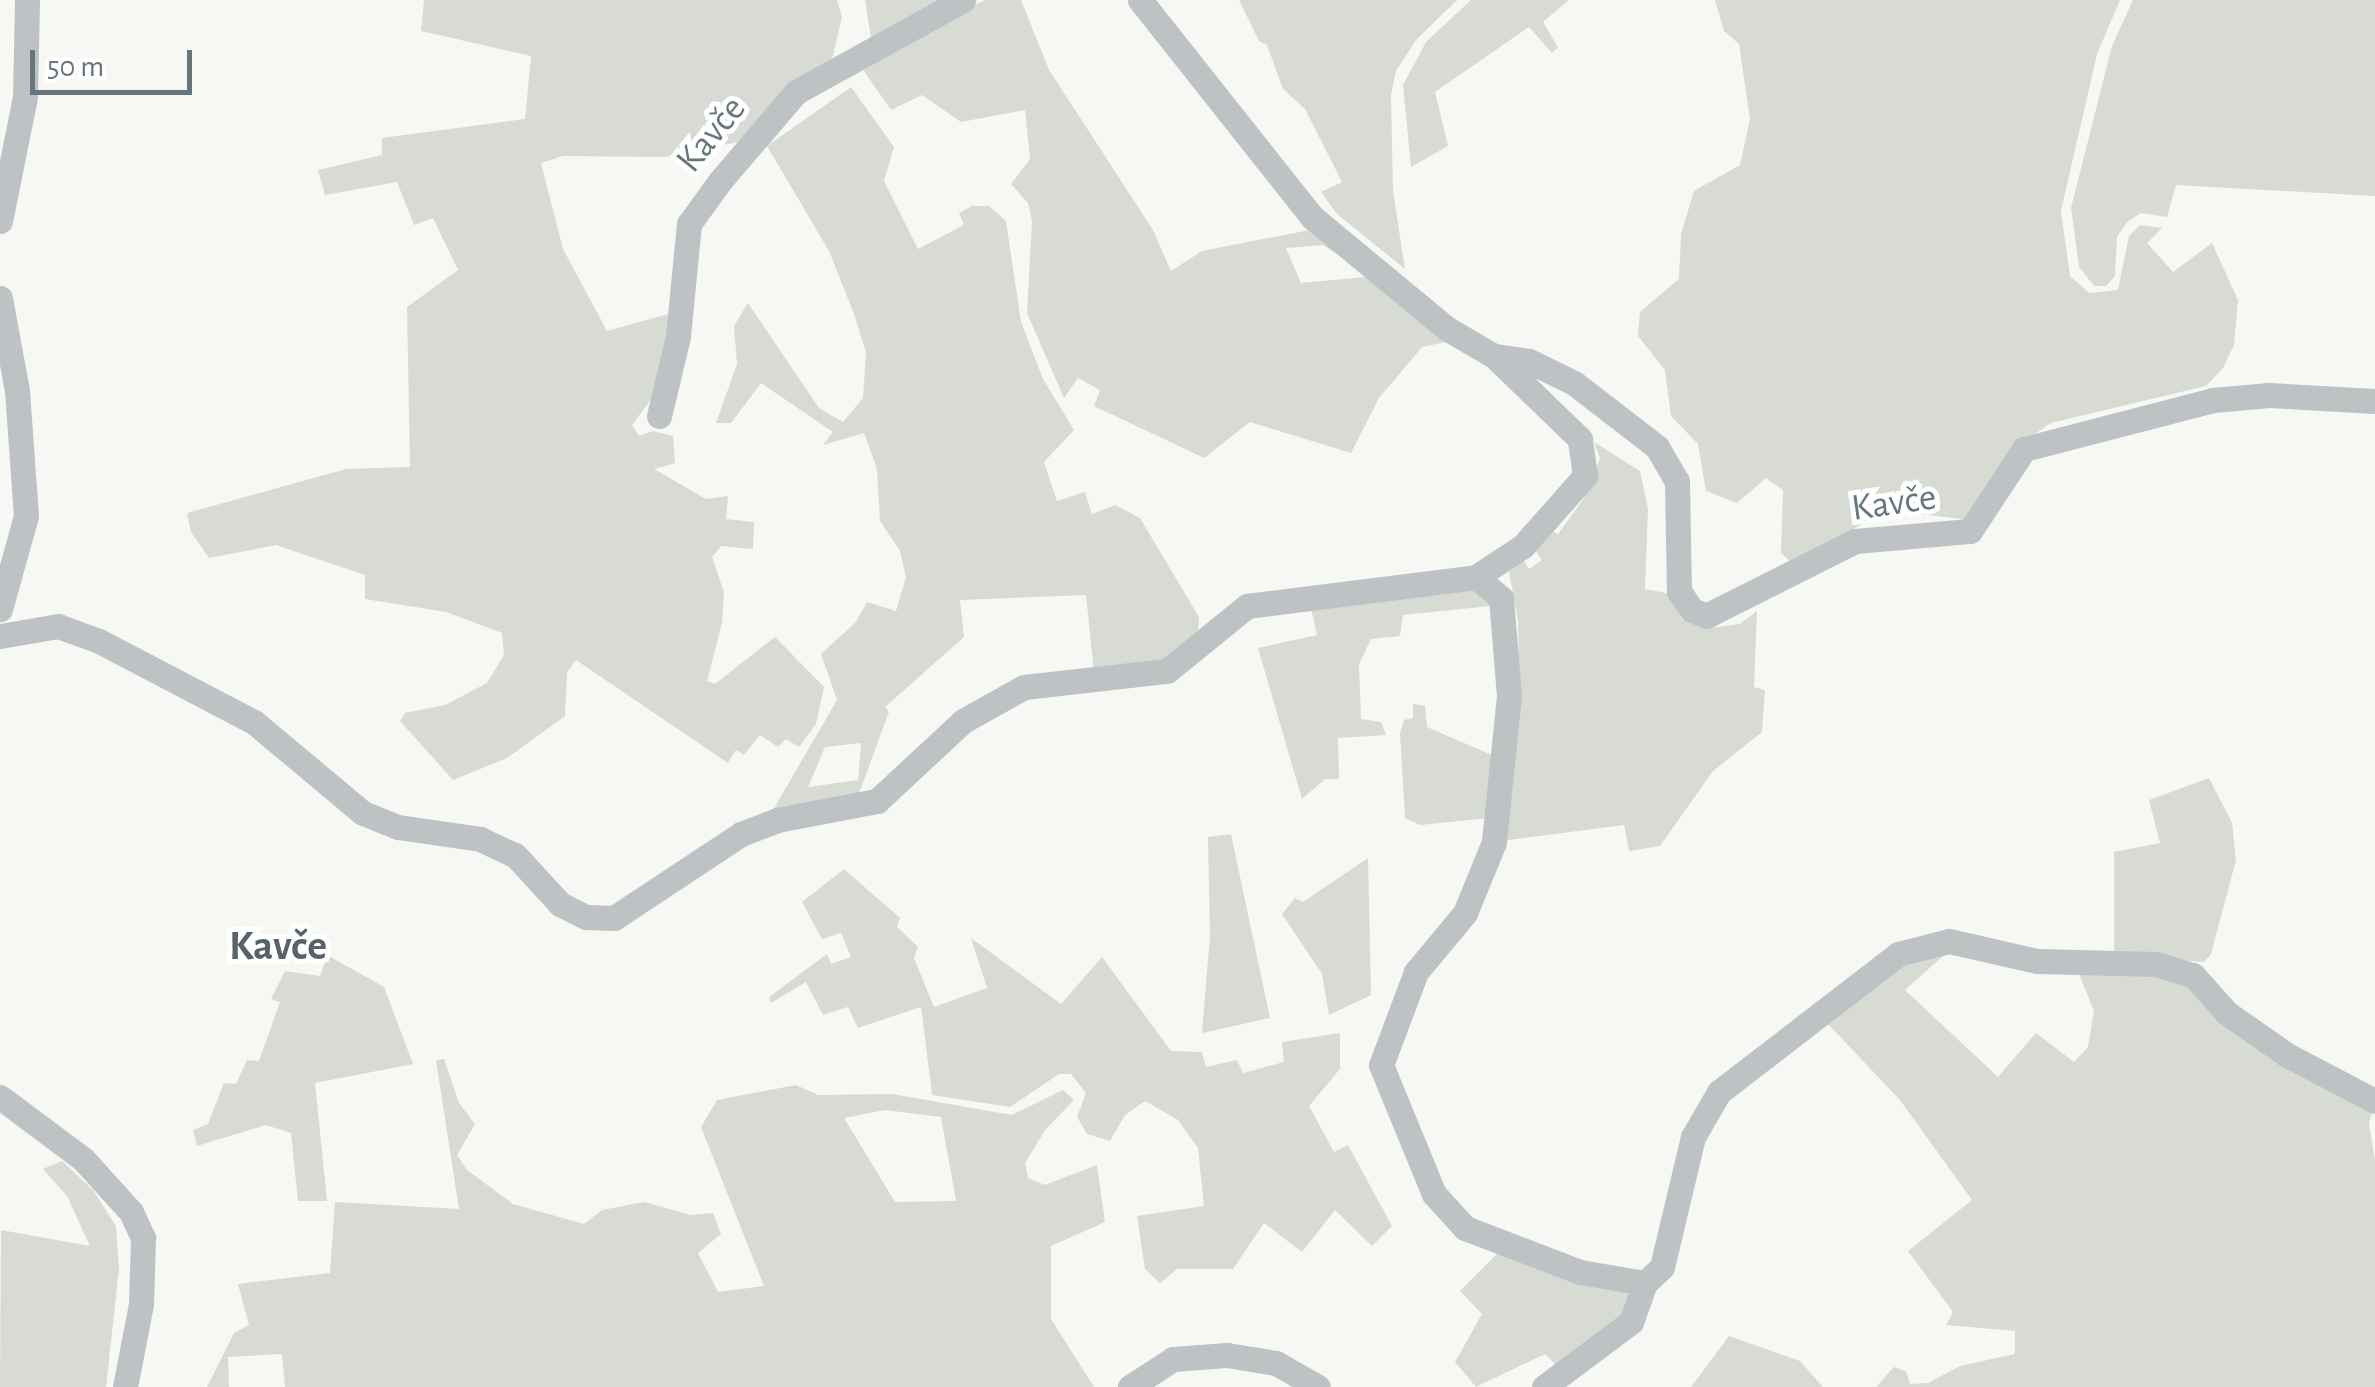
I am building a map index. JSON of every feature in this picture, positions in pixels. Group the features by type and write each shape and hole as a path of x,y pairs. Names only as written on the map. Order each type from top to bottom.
{"street":[{"path":"0,221 25,97 27,0"},
{"name":"Kavče","path":"659,416 678,336 690,224 720,181 796,92 964,0"},
{"name":"Kavče","path":"1140,0 1312,217 1446,328 1494,356 1580,439 1585,476 1523,546 1476,577"},
{"path":"0,298 18,408 26,516 0,609"},
{"name":"Kavče","path":"1494,356 1530,362 1574,383 1657,446 1677,481 1678,591 1692,610 1706,616 1855,541 1970,531 2024,449 2213,400 2269,395 2375,401"},
{"path":"0,636 58,626 99,642 254,722 363,813 398,827 480,839 515,855 560,904 586,916 614,918 741,834 777,820 847,812 877,801 963,721 1024,687 1167,671 1247,606 1476,577 1501,598 1509,696 1494,842 1465,913 1416,972 1381,1065 1434,1194 1465,1228 1562,1266 1645,1283"},
{"path":"1544,1387 1631,1322 1645,1283 1662,1267 1694,1137 1720,1092 1898,954 1949,941 2037,961 2156,964 2193,976 2228,1013 2287,1055 2375,1101"},
{"path":"0,1097 83,1159 131,1212 142,1238 141,1304 125,1387"},
{"path":"1130,1387 1174,1359 1227,1355 1276,1363 1318,1387"}],"shaded area":[{"path":"424,0 837,0 842,17 831,64 743,141 665,157 563,156 541,163 563,249 607,331 672,313 655,394 632,425 639,436 653,431 673,436 675,463 654,469 706,499 728,496 726,519 754,522 753,549 721,546 712,557 724,592 722,623 707,681 715,684 775,637 824,687 816,724 799,747 786,739 778,747 760,735 744,755 736,750 728,763 576,660 567,672 565,716 507,758 453,780 400,721 405,713 445,705 487,683 504,655 502,633 446,612 365,599 365,575 276,545 209,558 191,532 187,513 346,469 410,467 407,307 458,270 433,218 414,225 397,182 325,195 318,170 382,155 382,138 525,119 531,56 421,31"},
{"path":"865,0 956,0 871,38"},
{"path":"985,0 1021,0 1049,70 1153,230 1171,271 1202,251 1315,229 1446,342 1422,347 1379,398 1351,453 1250,422 1204,458 1094,406 1100,390 1078,378 1064,398 1027,313 1032,221 1028,203 1011,184 1030,159 1025,110 961,122 922,95 891,110 859,64","holes":["1323,245 1366,277 1301,283 1286,248"]},
{"path":"1239,0 1457,0 1416,40 1396,71 1391,95 1393,191 1405,269 1337,214 1321,192 1342,182 1305,109 1283,89 1267,45 1259,41"},
{"path":"1471,0 1569,0 1543,22 1558,47 1552,53 1529,27 1435,92 1448,146 1411,167 1403,85 1426,42"},
{"path":"1715,0 2120,0 2097,54 2061,211 2070,276 2089,293 2118,290 2129,236 2140,225 2162,228 2147,243 2173,272 2212,243 2238,300 2234,345 2223,368 2206,386 2051,423 2022,443 1970,520 1885,510 1794,565 1781,553 1783,490 1766,478 1737,503 1706,491 1698,444 1671,416 1665,370 1638,336 1640,312 1679,279 1681,234 1694,191 1740,165 1750,119 1739,44 1724,31"},
{"path":"2133,0 2375,0 2375,196 2176,185 2167,217 2141,213 2127,222 2117,237 2115,276 2106,286 2094,286 2079,267 2071,208 2112,46"},
{"path":"851,87 894,147 884,181 918,249 964,225 959,213 972,206 989,206 1006,221 1021,322 1043,379 1074,430 1044,462 1057,501 1085,492 1092,514 1115,505 1140,518 1199,617 1198,635 1165,664 1094,673 1086,595 960,600 964,637 885,707 889,712 858,796 773,810 837,700 821,654 856,622 867,602 896,611 906,577 900,551 880,521 877,469 864,433 823,445 833,432 761,383 731,423 716,423 737,364 734,326 748,303 819,408 843,422 863,398 866,352 854,314 829,251 767,146","holes":["861,743 858,780 808,787 825,747"]},
{"path":"1594,442 1640,471 1648,509 1645,589 1671,594 1682,619 1709,628 1740,624 1757,611 1754,687 1765,690 1762,732 1713,771 1660,846 1629,851 1624,825 1501,841 1520,718 1518,620 1509,572 1520,554 1529,569 1542,560 1533,547 1552,531 1558,534 1585,497 1600,458"},
{"path":"1462,580 1500,605 1403,615 1400,636 1371,639 1359,664 1361,719 1381,722 1386,735 1338,738 1339,779 1325,779 1302,799 1258,648 1317,635 1309,599"},
{"path":"1413,704 1425,706 1427,727 1501,759 1490,818 1420,825 1405,818 1400,733 1404,720 1413,718"},
{"path":"2209,778 2232,823 2236,860 2211,954 2204,962 2114,955 2114,852 2160,843 2149,800"},
{"path":"1231,834 1270,1018 1202,1033 1210,936 1208,837"},
{"path":"1368,858 1371,995 1329,1015 1322,974 1282,914 1295,898 1303,902"},
{"path":"844,869 900,918 897,927 918,947 914,958 934,1007 987,988 971,938 1061,1004 1102,957 1171,1051 1202,1052 1206,1067 1237,1060 1243,1073 1284,1062 1282,1042 1340,1033 1340,1069 1309,1106 1334,1152 1348,1145 1392,1226 1372,1246 1335,1210 1302,1252 1264,1223 1233,1269 1177,1269 1160,1283 1145,1269 1137,1216 1204,1206 1198,1148 1178,1120 1145,1101 1125,1115 1110,1141 1087,1134 1077,1117 1086,1093 1071,1074 1059,1074 1010,1107 932,1095 921,1007 858,1028 848,1007 823,1015 806,982 771,1003 769,997 827,954 831,964 851,957 841,933 822,939 802,902"},
{"path":"1953,947 1905,990 1998,1077 2036,1033 2074,1062 2088,1047 2094,1011 2076,967 2165,973 2375,1103 2369,1123 2375,1161 2375,1387 1876,1387 1894,1367 1906,1371 1910,1384 1928,1383 1960,1366 2015,1354 2015,1331 1946,1325 1953,1312 1908,1251 1972,1200 1900,1100 1827,1023 1907,960"},
{"path":"327,955 384,987 413,1064 315,1083 327,1201 298,1201 291,1133 266,1125 197,1146 193,1130 208,1124 224,1083 236,1084 247,1060 259,1061 280,1002 271,999 285,971 320,976"},
{"path":"444,1059 459,1103 475,1124 457,1155 467,1170 513,1204 584,1224 602,1210 644,1202 691,1215 713,1213 721,1234 698,1253 718,1292 764,1286 701,1127 717,1100 796,1085 818,1095 892,1094 1012,1115 1063,1090 1074,1100 1045,1130 1025,1163 1028,1178 1045,1185 1097,1165 1105,1222 1051,1246 1051,1319 1094,1387 285,1387 282,1354 228,1357 229,1387 207,1387 234,1333 249,1325 238,1284 330,1273 335,1202 459,1209 436,1060","holes":["885,1110 941,1117 956,1201 895,1202 844,1118"]},
{"path":"62,1161 93,1190 116,1226 119,1269 106,1387 0,1387 1,1230 90,1246 67,1196 43,1169"},
{"path":"1505,1246 1630,1290 1629,1311 1556,1365 1545,1354 1476,1387 1455,1362 1482,1314 1460,1291"},
{"path":"1729,1336 1800,1361 1823,1387 1691,1387"}],"district":[{"name":"Kavče","path":"278,946"}]}
